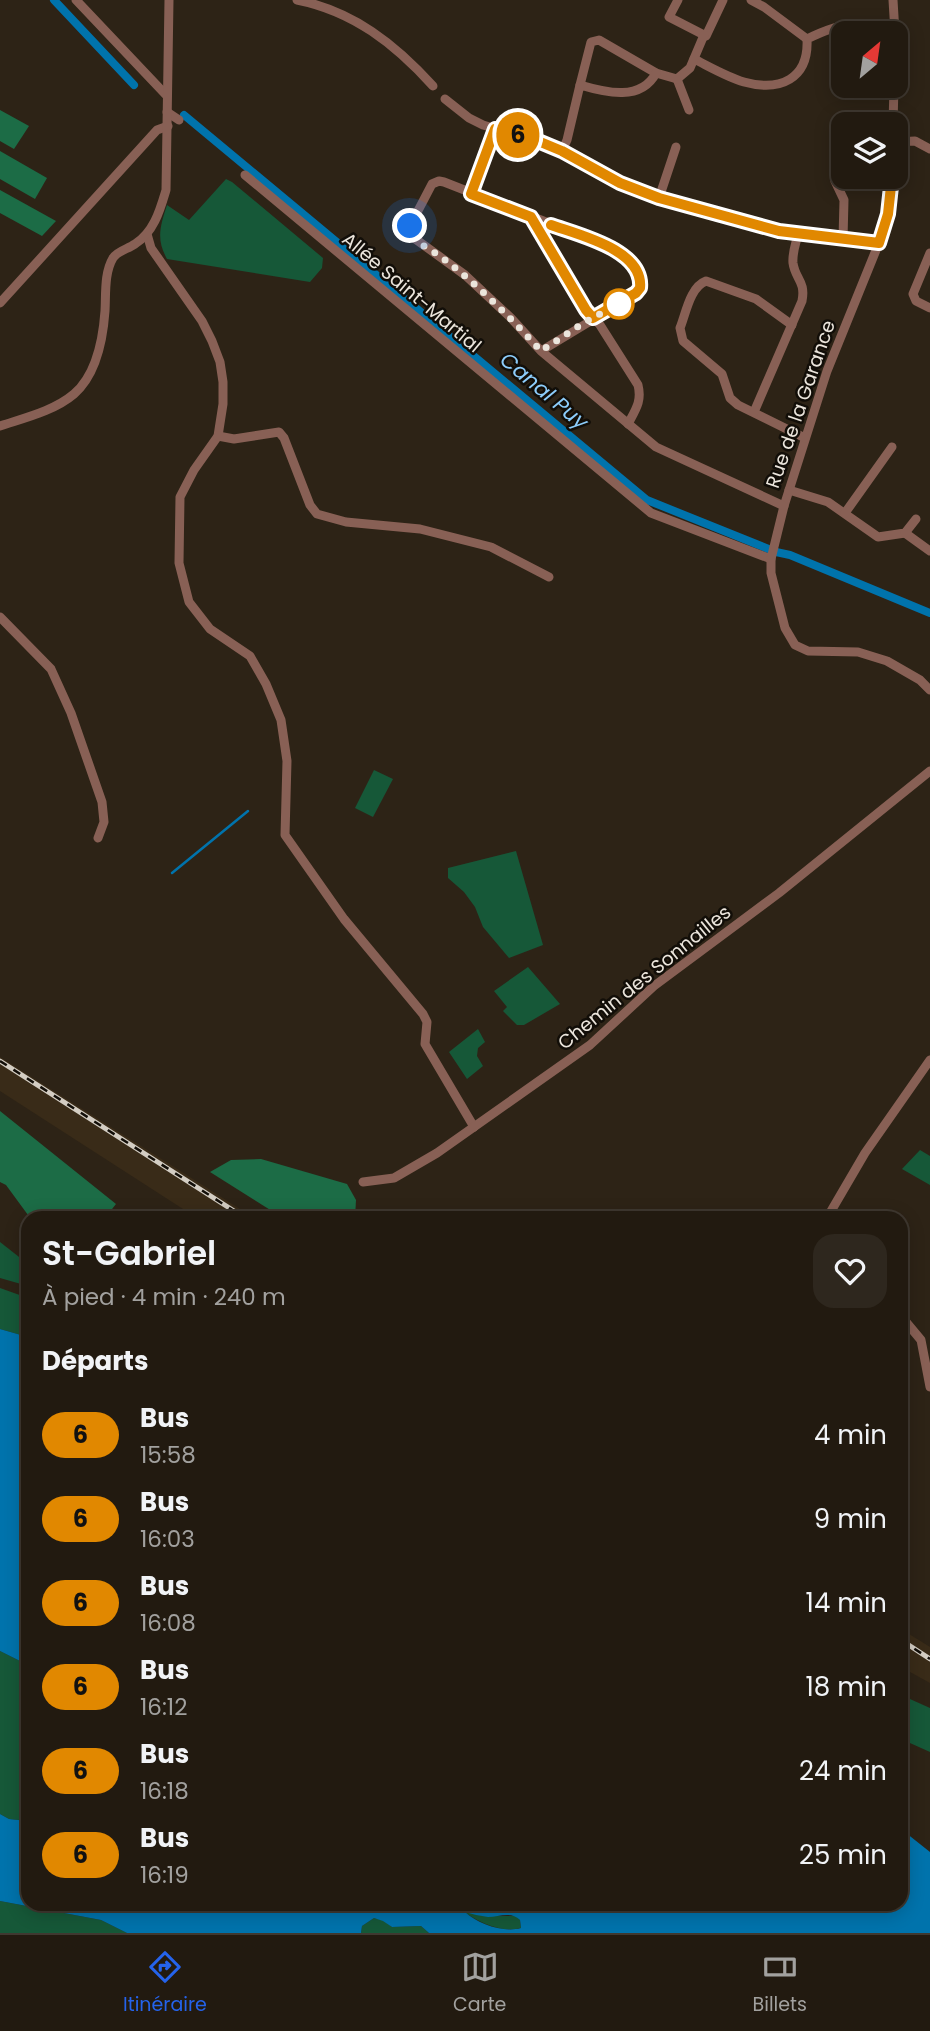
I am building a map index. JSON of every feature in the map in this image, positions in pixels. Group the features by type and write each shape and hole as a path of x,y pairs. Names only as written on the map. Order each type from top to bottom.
{"street":[{"path":"76,0 166,96"},
{"path":"0,426 42,412 74,394 96,360 105,316 108,269 114,255 136,244 147,234 159,212 166,190 169,0"},
{"path":"297,0 319,4 354,20 398,50 433,86"},
{"path":"678,0 669,18 704,35"},
{"path":"562,151 592,42 599,40 656,73 677,79 684,75 694,59 723,0"},
{"path":"751,0 807,39"},
{"path":"893,0 894,21"},
{"path":"807,39 831,27"},
{"path":"694,59 744,82 762,86 783,83 795,77 803,67 807,39"},
{"path":"580,85 604,92 638,90 649,85 656,73"},
{"path":"677,79 689,110"},
{"path":"445,99 469,118 562,151 620,183 659,198 771,229 879,243"},
{"path":"167,112 179,120"},
{"path":"0,303 157,130 167,126"},
{"path":"471,194 495,129"},
{"path":"908,141 915,141 930,149"},
{"path":"659,198 676,147"},
{"name":"Allée Saint-Martial","path":"245,175 651,513 773,553"},
{"path":"541,351 636,293 640,283 638,275 620,251 444,182 432,184 410,226 414,238 465,275 511,318 541,351 656,447 784,506"},
{"path":"839,189 844,200 843,239"},
{"name":"Rue de la Garance","path":"891,189 888,214 879,243 832,355 805,438 784,506 771,573 785,628 796,645 808,651 858,652 887,661 920,680 930,690"},
{"path":"531,217 586,310 607,335 638,385 641,396 639,404 628,424"},
{"path":"147,234 151,248 202,321 220,362 223,404 218,436 194,470 180,497 179,563 190,602 210,629 250,656 264,677 281,720 287,761 285,835 344,919 423,1013 426,1022 425,1044 474,1127"},
{"path":"754,412 804,291 792,260 798,234"},
{"path":"930,253 913,294 916,301 930,308"},
{"path":"792,325 756,299 706,281 698,284 694,290 680,328 683,341 722,374 730,398 738,405 805,438"},
{"path":"218,436 234,439 279,432 284,438 310,505 317,514 346,522 421,529 491,547 549,577"},
{"path":"845,513 892,447"},
{"path":"789,490 828,502 878,537 905,533 916,519"},
{"path":"905,533 930,551"},
{"path":"0,617 51,668 71,713 102,802 104,822 99,838"},
{"name":"Chemin des Sonnailles","path":"363,1182 394,1178 403,1174 590,1045 654,986 779,892 930,771"},
{"path":"831,1211 865,1153 930,1060"},
{"path":"908,1324 921,1339 930,1387"}],"shaded area":[{"path":"0,1057 243,1211 186,1211 0,1091"},
{"path":"908,1633 930,1647 930,1683 908,1671"}],"green space":[{"path":"0,110 29,126 14,149 0,141"},
{"path":"0,151 47,178 35,199 0,179"},
{"path":"226,179 323,258 322,268 310,282 167,259 161,245 160,233 167,205 189,220"},
{"path":"0,190 56,221 42,236 0,213"},
{"path":"374,770 393,779 373,817 355,808"},
{"path":"516,851 543,945 509,958 483,927 475,907 464,892 448,878 448,868"},
{"path":"528,967 560,1004 524,1025 517,1025 503,1011 507,1007 494,991"},
{"path":"478,1029 485,1042 478,1048 477,1056 483,1066 467,1079 449,1052"},
{"path":"0,1111 116,1204 110,1211 25,1211 6,1185 0,1182"},
{"path":"920,1150 930,1156 930,1185 902,1169"},
{"path":"261,1159 347,1184 356,1200 355,1211 272,1211 210,1172 231,1160"},
{"path":"0,1242 21,1258 21,1284 0,1278"},
{"path":"0,1288 21,1296 21,1335 0,1329"},
{"path":"0,1651 21,1662 21,1820 9,1819 0,1814"},
{"path":"908,1698 930,1708 930,1752 908,1742"},
{"path":"0,1901 21,1905 21,1911 53,1911 101,1920 127,1933 0,1933"},
{"path":"463,1911 484,1916 516,1916 520,1920 521,1928 490,1926"},
{"path":"374,1918 383,1920 392,1927 421,1926 429,1933 361,1933 362,1926"}],"water":[{"path":"0,1329 21,1335 21,1662 0,1651"},
{"path":"0,1814 9,1819 21,1820 21,1905 0,1901"},
{"path":"908,1835 930,1852 930,1933 429,1933 421,1926 392,1927 374,1918 362,1926 361,1933 127,1933 101,1920 53,1911 908,1911","holes":["465,1912 488,1917 513,1916 520,1920 521,1928 491,1926"]}],"waterway":[{"name":"Canal Puy","path":"54,0 134,85"},
{"name":"Canal Puy","path":"184,115 647,500 930,613"},
{"path":"172,873 248,811"}],"railway":[{"path":"0,1061 234,1211"},
{"path":"908,1645 930,1659"}],"bus line":[{"name":"6","path":"551,225 620,251 638,275 640,288 605,313 593,318 531,217 471,194 495,129 562,151 635,190 764,227 798,234 879,243 885,228 892,189"}],"route":[{"path":"410,226 414,238 465,275 511,318 541,351 585,322 619,304"}]}
